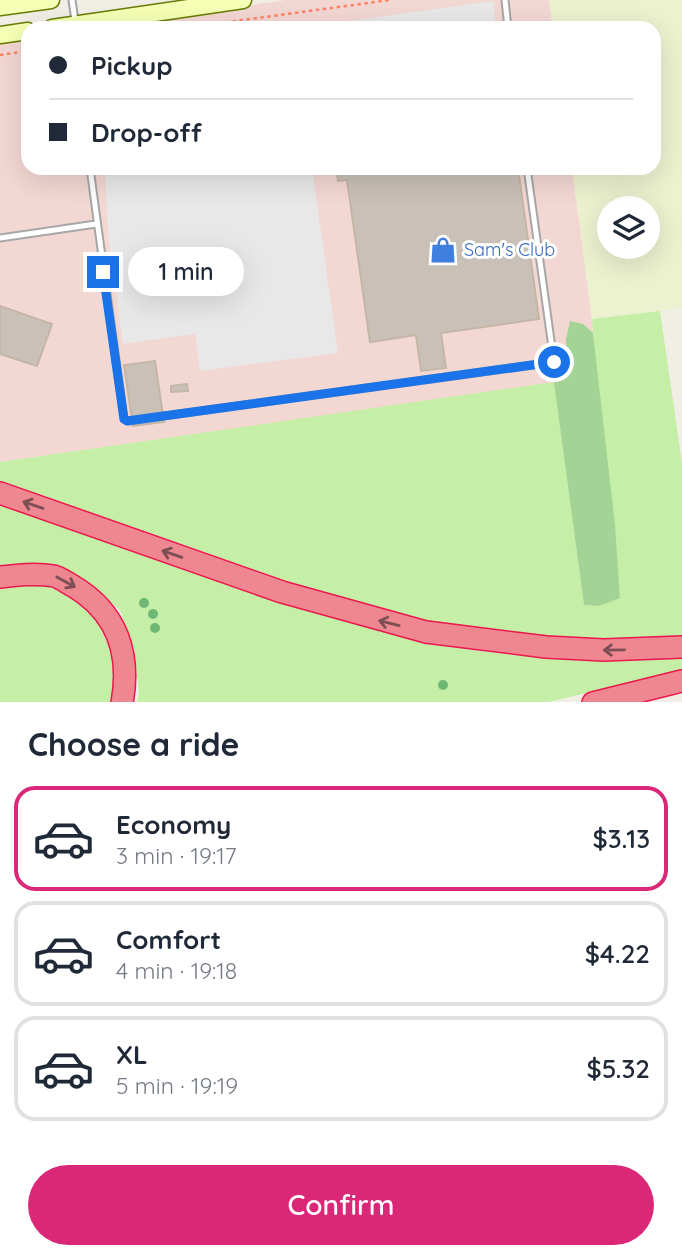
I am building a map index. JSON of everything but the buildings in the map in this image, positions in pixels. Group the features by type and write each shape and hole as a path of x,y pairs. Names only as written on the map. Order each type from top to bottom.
{"highway":[{"path":"0,494 282,592 426,632 486,641 569,648 604,650 682,647"},
{"path":"0,577 26,574 57,577 85,593 103,610 116,629 122,653 122,702"},
{"path":"593,702 682,681"}],"main road":[{"path":"0,7 51,0"},
{"path":"112,21 243,0"},
{"path":"0,35 21,32"}],"lane":[{"path":"72,0 74,21"},
{"path":"505,0 508,21"},
{"path":"91,175 124,420 554,362 528,175"},
{"path":"0,238 96,224"}],"path":[{"path":"236,21 390,0"},
{"path":"0,55 21,52"}],"shaded area":[{"path":"286,0 549,0 552,21 138,21"},
{"path":"493,1 495,21 350,21"},
{"path":"21,37 21,175 573,175 592,319 596,377 0,462 0,40"},
{"path":"105,175 313,175 338,353 200,371 195,334 123,344 108,234"}],"green space":[{"path":"549,0 682,0 682,308 592,319 573,175 661,175 661,21 552,21"},
{"path":"660,311 682,463 682,640 610,645 519,638 421,620 326,595 0,481 0,462 554,382 584,605 599,606 620,597 592,319"},
{"path":"570,321 583,324 593,333 615,525 620,598 599,606 584,605 554,383 567,374 566,339"},
{"path":"0,503 348,621 434,645 584,661 682,658 682,671 548,702 137,702 139,693 134,648 120,610 90,586 0,569"},
{"path":"34,583 79,600 101,619 109,631 116,664 113,702 0,702 0,587"}],"place":[{"name":"Sam's Club","path":"443,250"}],"route":[{"path":"103,272 124,419 127,421 554,362"}]}
